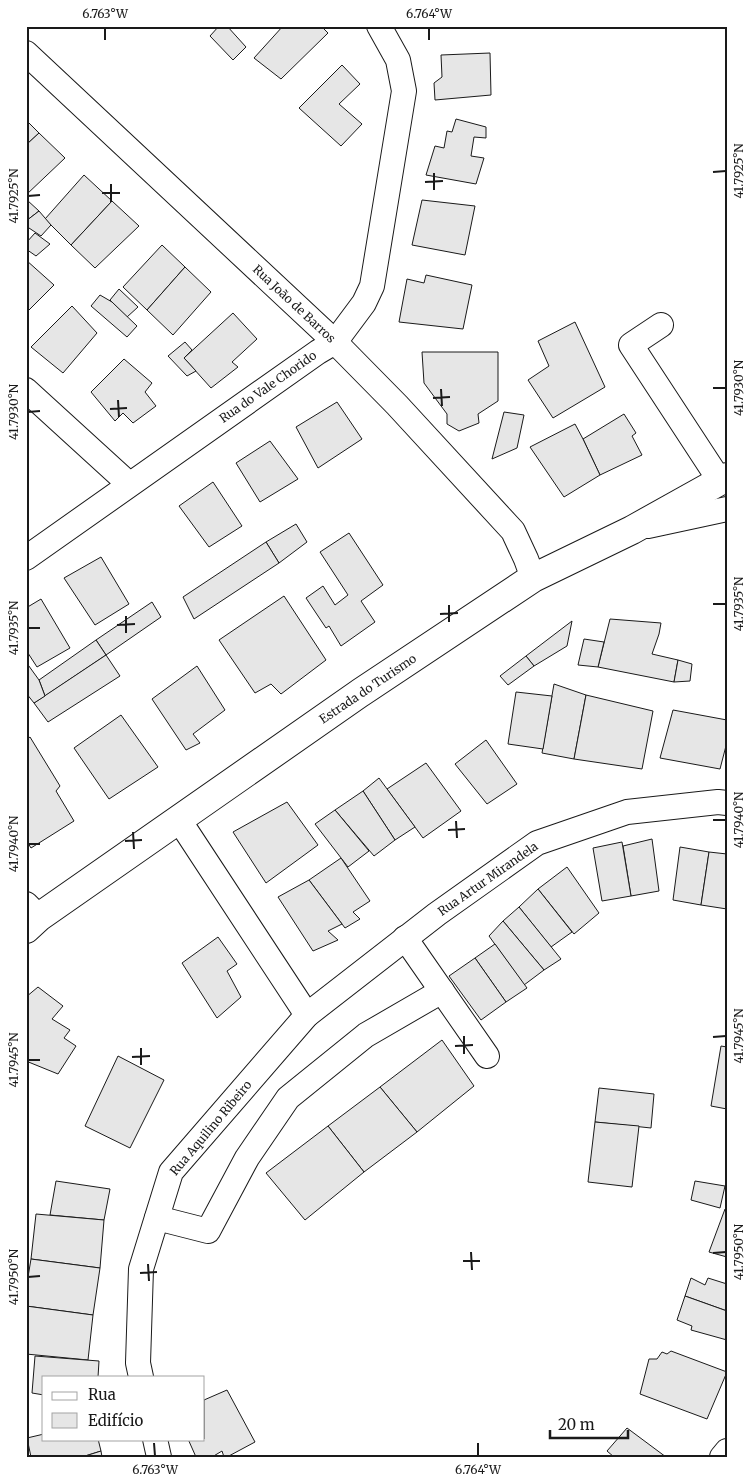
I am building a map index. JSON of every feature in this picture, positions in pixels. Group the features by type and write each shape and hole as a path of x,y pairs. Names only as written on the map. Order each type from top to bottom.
{"main road":[{"name":"Estrada do Turismo","path":"30,917 179,820 360,693 533,578 632,530 723,479"}],"street":[{"name":"Rua do Vale Chorido","path":"26,558 129,484 335,342 364,303 372,286 404,91 398,60 379,26"},
{"name":"Rua João de Barros","path":"26,53 335,342 397,405 512,531 533,578"},
{"path":"661,325 631,345 723,479"},
{"path":"26,390 129,484"},
{"path":"632,530 727,510"},
{"name":"Rua Artur Mirandela","path":"307,1015 437,914 537,843 626,812 718,802 727,803"},
{"path":"179,820 307,1015"},
{"path":"405,938 486,1056"},
{"path":"157,1218 208,1231 247,1158 288,1098 366,1035 442,991"},
{"name":"Rua Aquilino Ribeiro","path":"142,1376 138,1363 141,1269 171,1172 307,1015"},
{"path":"155,1440 159,1457"},
{"path":"722,1457 727,1450"}],"building":[{"path":"219,26 227,26 246,47 233,60 210,36"},
{"path":"283,26 321,26 328,33 281,79 254,58"},
{"path":"490,53 491,95 435,100 434,83 442,77 441,55"},
{"path":"342,65 360,84 339,104 362,124 341,146 299,108"},
{"path":"456,119 486,127 486,138 474,137 471,156 484,158 476,184 426,175 435,146 444,148 447,131 452,132"},
{"path":"26,120 39,133 26,145"},
{"path":"39,133 65,158 26,195 26,145"},
{"path":"84,175 112,201 71,245 45,219"},
{"path":"422,200 475,206 465,255 412,245"},
{"path":"26,201 39,211 26,221"},
{"path":"112,201 139,226 95,268 71,245"},
{"path":"39,211 51,225 41,236 26,226 26,221"},
{"path":"35,233 50,244 36,256 26,249 26,243"},
{"path":"162,245 185,267 147,310 123,287"},
{"path":"26,260 54,285 26,313"},
{"path":"185,267 211,292 173,335 147,310"},
{"path":"426,275 472,285 463,329 399,322 407,279 424,283"},
{"path":"119,289 138,307 127,317 110,300"},
{"path":"100,295 112,302 137,326 127,337 91,306"},
{"path":"72,306 97,333 63,373 31,347"},
{"path":"233,313 257,339 232,362 238,367 211,388 184,358"},
{"path":"575,322 605,387 553,418 528,380 549,366 538,341"},
{"path":"185,342 192,350 184,358 196,371 187,376 168,356"},
{"path":"422,352 498,352 498,401 478,414 479,423 459,431 447,424 447,414 424,383"},
{"path":"124,359 152,383 145,392 156,406 133,423 123,413 115,421 91,392"},
{"path":"337,402 362,439 318,468 296,427"},
{"path":"504,412 524,415 517,448 492,459"},
{"path":"624,414 636,433 632,436 642,455 600,475 583,439"},
{"path":"575,424 600,475 564,497 530,447"},
{"path":"270,441 298,479 260,502 236,463"},
{"path":"213,482 242,526 209,547 179,506"},
{"path":"296,524 307,542 279,563 266,542"},
{"path":"349,533 383,585 361,601 375,622 341,646 329,626 326,628 306,598 323,586 335,605 348,595 320,552"},
{"path":"266,542 279,563 194,619 183,597"},
{"path":"101,557 129,604 95,625 64,578"},
{"path":"284,596 326,660 281,694 271,684 255,693 219,640"},
{"path":"41,599 70,648 37,667 26,650 26,608"},
{"path":"152,602 161,617 106,655 96,640"},
{"path":"610,619 661,623 652,654 678,660 674,682 598,667"},
{"path":"572,621 567,646 534,666 526,656"},
{"path":"584,639 604,642 598,667 578,665"},
{"path":"96,640 106,655 45,696 39,680"},
{"path":"106,655 120,676 48,722 34,703"},
{"path":"526,656 534,666 508,685 500,676"},
{"path":"678,660 692,664 690,681 674,682"},
{"path":"26,662 39,680 45,696 34,703 26,693"},
{"path":"197,666 225,710 193,734 200,743 186,750 152,699"},
{"path":"554,684 586,695 574,759 542,753"},
{"path":"516,692 552,696 543,749 508,744"},
{"path":"586,695 653,711 642,769 574,759"},
{"path":"673,710 727,720 727,742 720,769 660,758"},
{"path":"121,715 158,767 109,799 74,748"},
{"path":"30,737 60,786 56,791 74,821 31,848 26,840 26,740"},
{"path":"486,740 517,784 487,804 455,764"},
{"path":"426,763 461,811 423,838 387,789"},
{"path":"379,778 415,827 395,840 363,791"},
{"path":"363,791 395,840 374,856 335,810"},
{"path":"287,802 318,845 266,883 233,832"},
{"path":"335,810 369,851 348,867 315,824"},
{"path":"652,839 659,891 631,896 623,846"},
{"path":"622,842 631,896 602,901 593,848"},
{"path":"680,847 709,852 701,905 673,900"},
{"path":"709,852 727,854 727,909 701,905"},
{"path":"341,858 370,901 353,912 360,919 345,928 309,880"},
{"path":"567,867 599,913 574,934 538,889"},
{"path":"309,880 342,924 328,931 338,940 313,951 278,897"},
{"path":"538,889 572,932 551,947 519,907"},
{"path":"519,907 561,959 544,970 503,921"},
{"path":"503,921 544,970 524,985 489,936"},
{"path":"218,937 237,964 227,971 241,997 217,1018 182,963"},
{"path":"495,944 527,988 506,1002 475,958"},
{"path":"475,958 506,1002 481,1020 449,976"},
{"path":"38,987 63,1006 52,1019 70,1030 64,1038 76,1046 58,1074 26,1061 26,997"},
{"path":"442,1040 474,1086 417,1132 380,1087"},
{"path":"721,1046 727,1047 727,1109 711,1106"},
{"path":"118,1056 164,1080 130,1148 85,1126"},
{"path":"380,1087 417,1132 364,1172 328,1126"},
{"path":"599,1088 654,1094 651,1128 595,1122"},
{"path":"595,1122 639,1126 632,1187 588,1182"},
{"path":"328,1126 364,1172 305,1220 266,1173"},
{"path":"56,1181 110,1189 104,1220 50,1215"},
{"path":"695,1181 725,1186 720,1208 691,1200"},
{"path":"725,1209 727,1209 727,1257 709,1252"},
{"path":"36,1214 104,1220 100,1268 31,1259"},
{"path":"31,1259 100,1268 93,1315 26,1306 26,1289"},
{"path":"691,1278 705,1285 708,1278 727,1284 727,1311 685,1296"},
{"path":"685,1296 727,1311 727,1340 691,1330 692,1326 677,1320"},
{"path":"26,1306 93,1315 88,1360 26,1354"},
{"path":"671,1351 727,1372 707,1419 640,1394 649,1359 657,1359 662,1352 667,1354"},
{"path":"35,1356 99,1361 98,1376 42,1376 42,1395 32,1393"},
{"path":"227,1390 255,1442 227,1457 224,1457 222,1451 212,1457 196,1457 188,1440 205,1440 205,1400"},
{"path":"627,1428 666,1457 614,1457 607,1451"},
{"path":"42,1434 42,1440 98,1440 101,1451 82,1457 31,1457 27,1438"},
{"path":"101,1451 102,1457 82,1457"}]}
